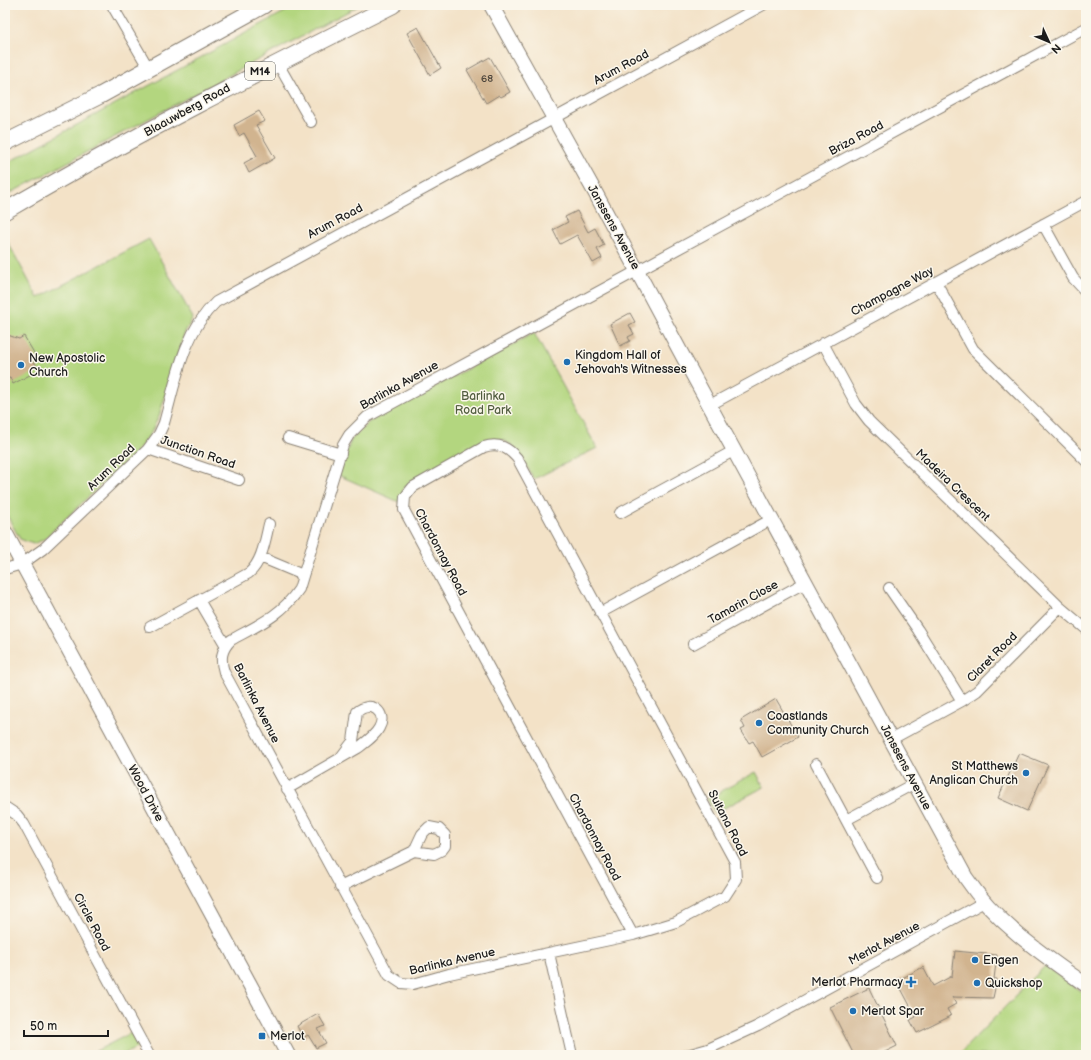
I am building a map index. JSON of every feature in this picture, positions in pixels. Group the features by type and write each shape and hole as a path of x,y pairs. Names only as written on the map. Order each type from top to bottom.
{"main road":[{"path":"5,143 101,95 264,5"},
{"name":"Blaauwberg Road","path":"5,211 68,174 277,62 393,5"}],"street":[{"name":"Janssens Avenue","path":"491,5 555,117 966,878 984,902 1007,926 1086,985"},
{"name":"Arum Road","path":"22,564 52,540 148,449 159,434 164,423 189,338 200,318 216,302 763,5"},
{"path":"113,7 149,69"},
{"name":"Briza Road","path":"638,270 1086,28"},
{"path":"277,62 311,122"},
{"name":"Champagne Way","path":"710,405 1086,201"},
{"path":"1043,224 1068,270 1086,292"},
{"name":"Barlinka Avenue","path":"549,953 449,974 413,984 400,983 389,975 224,672 221,663 222,654 231,640 275,616 283,609 299,589 348,435 367,417 638,270"},
{"path":"936,282 973,349 1086,461"},
{"name":"Madeira Crescent","path":"823,343 864,416 1060,607 1086,629"},
{"path":"288,438 341,454"},
{"name":"Chardonnay Road","path":"600,613 517,458 508,449 496,445 484,447 413,487 407,493 403,501 405,515 633,935"},
{"name":"Junction Road","path":"148,449 239,480"},
{"path":"620,513 735,450"},
{"path":"600,613 772,520"},
{"path":"150,627 249,573 256,565 260,557 269,524"},
{"name":"Wood Drive","path":"5,532 288,1055"},
{"path":"260,557 303,574"},
{"path":"5,569 22,564"},
{"name":"Tamarin Close","path":"693,644 806,582"},
{"path":"889,588 918,630 962,701"},
{"path":"199,600 226,646"},
{"name":"Claret Road","path":"892,739 962,701 989,680 1060,607"},
{"name":"Sultana Road","path":"549,953 633,935 676,922 725,896 736,879 735,862 600,613"},
{"path":"287,788 341,757 367,741 380,727 381,718 376,709 369,706 364,706 358,712 353,740 341,757"},
{"path":"816,764 877,878"},
{"path":"846,820 915,783"},
{"name":"Circle Road","path":"5,807 17,815 24,824 150,1055"},
{"path":"340,887 414,851"},
{"name":"Merlot Avenue","path":"687,1055 708,1049 758,1026 984,902"},
{"path":"549,953 572,1055"}],"green space":[{"path":"297,5 360,5 5,196 5,164"},
{"path":"5,237 38,298 149,239 193,318 185,332 159,416 151,433 139,449 43,540 33,544 20,539 5,512"},
{"name":"Barlinka Road Park","path":"534,333 597,448 534,479 513,446 503,440 492,439 482,442 414,479 404,488 399,502 338,475 351,440 369,422"},
{"path":"756,772 764,787 715,813 707,799"},
{"path":"1045,966 1086,995 1086,1055 958,1055"},
{"path":"131,1033 138,1047 123,1055 88,1055"},
{"path":"5,1049 28,1055 5,1055"}],"building":[{"path":"418,27 441,68 430,75 407,33"},
{"path":"490,57 510,92 501,97 499,95 486,103 467,70"},
{"path":"259,111 265,121 256,125 275,158 249,173 244,163 257,156 244,133 239,136 234,125"},
{"path":"577,211 588,232 595,228 604,245 597,249 602,258 593,263 577,235 560,244 553,230 568,222 565,217"},
{"path":"630,313 635,322 629,325 634,334 628,337 630,341 620,346 610,324"},
{"name":"New Apostolic Church","path":"5,334 19,339 24,336 37,358 33,360 39,370 13,384 10,378 5,379"},
{"name":"Coastlands Community Church","path":"776,699 798,737 762,757 753,741 749,743 741,730 745,728 741,720"},
{"path":"1019,753 1048,765 1027,811 998,798"},
{"path":"955,951 997,955 994,979 997,979 993,998 952,997 956,1004 947,1009 951,1016 917,1033 910,1020 916,1017 897,981 923,967 933,986 952,976"},
{"path":"869,988 897,1046 879,1055 854,1055 830,1007"},
{"path":"318,1014 325,1026 318,1029 326,1043 316,1048 308,1035 303,1038 297,1026"}],"place":[{"name":"Kingdom Hall of Jehovah's Witnesses","path":"567,362"},
{"name":"New Apostolic Church","path":"21,365"},
{"name":"Coastlands Community Church","path":"759,723"},
{"name":"St Matthews Anglican Church","path":"1026,773"},
{"name":"Engen","path":"975,960"},
{"name":"Merlot Pharmacy","path":"911,982"},
{"name":"Quickshop","path":"977,983"},
{"name":"Merlot Spar","path":"853,1011"},
{"name":"Merlot","path":"262,1036"}]}
